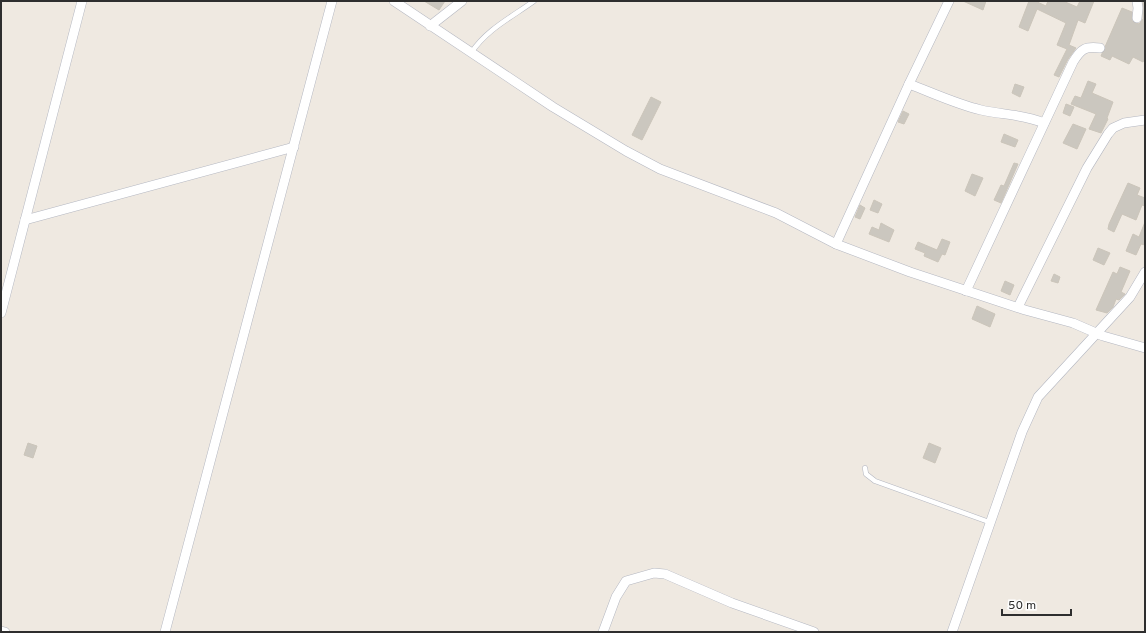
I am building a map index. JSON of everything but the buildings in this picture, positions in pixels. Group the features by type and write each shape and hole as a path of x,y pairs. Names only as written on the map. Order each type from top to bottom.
{"street":[{"path":"1,313 82,1"},
{"path":"165,632 332,1"},
{"path":"394,1 554,107 626,151 660,168 799,223 836,244 910,272 1018,308 1073,323 1094,334 1145,348"},
{"path":"430,26 462,1"},
{"path":"836,244 909,84 949,1"},
{"path":"1137,1 1137,18"},
{"path":"966,291 1044,122 1079,51 1084,47 1100,48"},
{"path":"909,84 958,103 982,110 1019,114 1044,122"},
{"path":"1018,308 1087,168 1108,134 1113,128 1124,124 1145,120"},
{"path":"25,220 294,147"},
{"path":"952,632 989,522 1022,432 1038,397 1135,290 1145,272"},
{"path":"603,632 616,597 626,581 654,573 665,574 732,603 814,632"},
{"path":"1,631 5,632"}],"lane":[{"path":"471,53 482,39 507,18 534,1"},
{"path":"865,468 866,474 875,481 989,522"}]}
